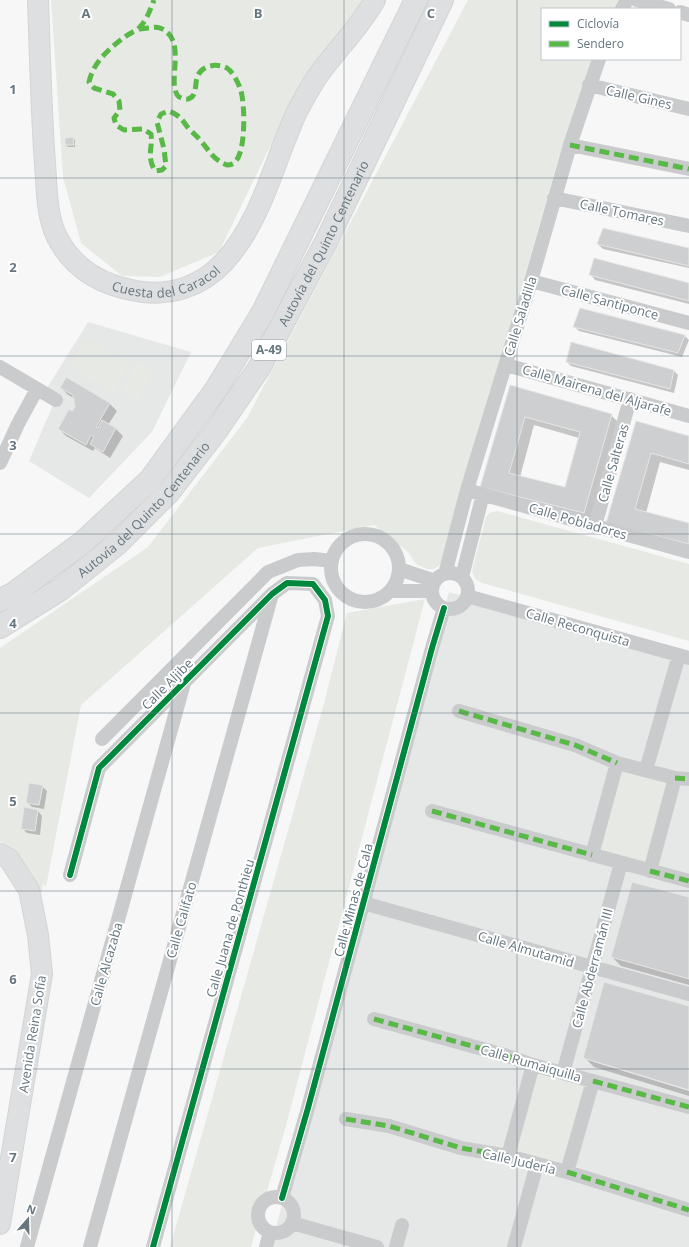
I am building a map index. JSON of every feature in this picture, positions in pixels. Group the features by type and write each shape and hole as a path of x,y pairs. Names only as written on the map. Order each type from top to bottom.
{"highway":[{"name":"Autovía del Quinto Centenario","path":"0,600 13,594 82,543 150,480 217,388 263,312 416,0"},
{"name":"Autovía del Quinto Centenario","path":"0,627 61,588 117,544 169,492 216,431 260,368 322,249 442,0"}],"main road":[{"name":"Cuesta del Caracol","path":"38,0 42,128 50,212 56,235 64,249 75,262 95,278 118,288 143,292 163,292 187,288 207,277 223,263 236,247 256,212 298,108 319,74 366,17 375,0"},
{"name":"Avenida Reina Sofía","path":"0,854 9,859 29,890 38,935 42,974 0,1224"},
{"name":"Avenida Reina Sofía","path":"0,869 17,895 25,936 30,975 0,1148"}],"street":[{"path":"637,0 665,8"},
{"name":"Calle Saladilla","path":"437,582 506,365 570,145 599,60"},
{"name":"Calle Gines","path":"589,85 689,109"},
{"path":"570,145 689,169"},
{"name":"Calle Tomares","path":"554,198 689,226"},
{"name":"Calle Santiponce","path":"531,281 689,323"},
{"name":"Calle Mairena del Aljarafe","path":"506,365 689,416"},
{"path":"0,367 56,400"},
{"path":"0,463 15,429 37,389"},
{"name":"Calle Salteras","path":"595,526 630,400"},
{"name":"Calle Pobladores","path":"467,490 689,552"},
{"path":"462,577 484,494"},
{"path":"363,535 374,536 384,541 392,549 397,559 399,569 396,581 390,591 381,598 371,602 360,602 349,598 340,592 334,583 331,572 332,561 336,550 343,542 352,537 363,535"},
{"path":"102,739 268,572 298,560 314,559 332,561"},
{"path":"399,569 437,582"},
{"path":"390,591 437,582 457,574 462,577 467,586 467,596 461,605 450,609 444,608 435,602 437,582"},
{"name":"Calle Aljibe","path":"70,875 99,768 184,681 272,594 287,583 313,584 325,600 328,616"},
{"name":"Calle Califato","path":"90,1247 272,594"},
{"name":"Calle Reconquista","path":"467,596 684,657"},
{"name":"Calle Minas de Cala","path":"282,1198 308,1108 444,608"},
{"name":"Calle Juana de Ponthieu","path":"153,1247 328,616"},
{"path":"646,770 684,657"},
{"name":"Calle Alcazaba","path":"27,1247 184,681"},
{"path":"459,712 575,745 616,763 682,779 650,871"},
{"path":"592,855 616,763"},
{"path":"432,811 689,881"},
{"name":"Calle Abderramán III","path":"563,1073 620,863"},
{"name":"Calle Almutamid","path":"363,903 689,994"},
{"name":"Calle Rumaiquilla","path":"374,1019 508,1056 533,1065 689,1107"},
{"path":"508,1156 533,1065"},
{"path":"567,1172 593,1081"},
{"name":"Calle Judería","path":"346,1119 389,1126 461,1148 508,1156 567,1172 689,1210"},
{"path":"514,1247 537,1164"},
{"path":"271,1197 282,1198 291,1204 293,1208 294,1218 292,1223 285,1230 275,1233 270,1232 261,1225 258,1214 259,1209 266,1200 271,1197"},
{"path":"292,1223 377,1247"},
{"path":"396,1247 402,1225"},
{"path":"266,1247 270,1232"}],"shaded area":[{"path":"51,0 364,0 293,99 219,252 160,277 122,276 81,243 63,177"},
{"path":"468,0 623,0 619,8 541,8 541,60 595,60 559,156 466,483 440,565 434,569 427,569 416,564 408,552 374,525 258,548 81,705 46,887 43,883 42,892 39,894 33,876 20,856 0,841 0,648 148,547 247,418"},
{"path":"88,322 191,352 152,432 89,498 29,461 53,405 47,388"},
{"path":"86,338 130,364 113,393 69,367"},
{"path":"138,361 154,371 137,402 120,392"},
{"path":"497,511 689,564 689,641 482,583 475,579 472,571 486,517 490,513"},
{"path":"449,592 689,658 689,1247 271,1247"},
{"path":"425,599 285,1129 251,1247 170,1247 323,707 347,613"},
{"path":"619,768 670,782 647,867 597,853"},
{"path":"536,1070 586,1083 563,1168 513,1154"}],"building":[{"path":"73,137 74,145 65,145 65,138"},
{"path":"603,228 689,248 689,266 597,244"},
{"path":"594,258 689,283 689,301 589,275"},
{"path":"580,308 685,335 678,353 573,327"},
{"path":"571,342 674,370 670,389 566,362"},
{"path":"66,377 110,403 96,427 98,428 102,420 116,428 103,452 90,444 94,437 91,435 86,445 58,429 69,409 72,411 75,407 73,395 60,388"},
{"path":"510,385 612,414 584,513 480,487","holes":["525,417 580,432 565,487 509,473"]},
{"path":"636,421 689,436 689,464 651,453 635,509 689,523 689,544 606,523"},
{"path":"29,783 43,785 39,805 26,803"},
{"path":"24,807 38,810 35,831 21,829"},
{"path":"632,882 689,897 689,979 611,957"},
{"path":"604,982 689,1006 689,1090 583,1058"}],"marked path":[{"path":"139,29 158,27 169,34 175,51 174,82 175,91 179,97 187,99 193,96 195,93 198,75 207,67 215,65 223,66 234,75 241,91 244,117 241,149 239,157 234,163 227,165 218,160 189,129 181,118 169,111 161,114 157,122 164,149 166,166 162,170 155,171 150,156 151,134 143,129 124,130 116,125 114,118 120,110 119,101 113,94 94,88 89,82 94,68 103,56 120,40 142,25 154,0"},
{"path":"570,145 689,169"},
{"path":"459,711 575,745 617,763"},
{"path":"675,778 689,779"},
{"path":"432,811 592,855"},
{"path":"650,871 689,881"},
{"path":"374,1019 508,1056 533,1065"},
{"path":"593,1081 689,1107"},
{"path":"346,1119 389,1126 461,1148 508,1156"},
{"path":"567,1172 689,1210"}],"cycle path":[{"path":"70,875 99,768 272,594 287,583 313,584 325,600 328,616 153,1247"},
{"path":"282,1198 308,1108 444,608"}]}
